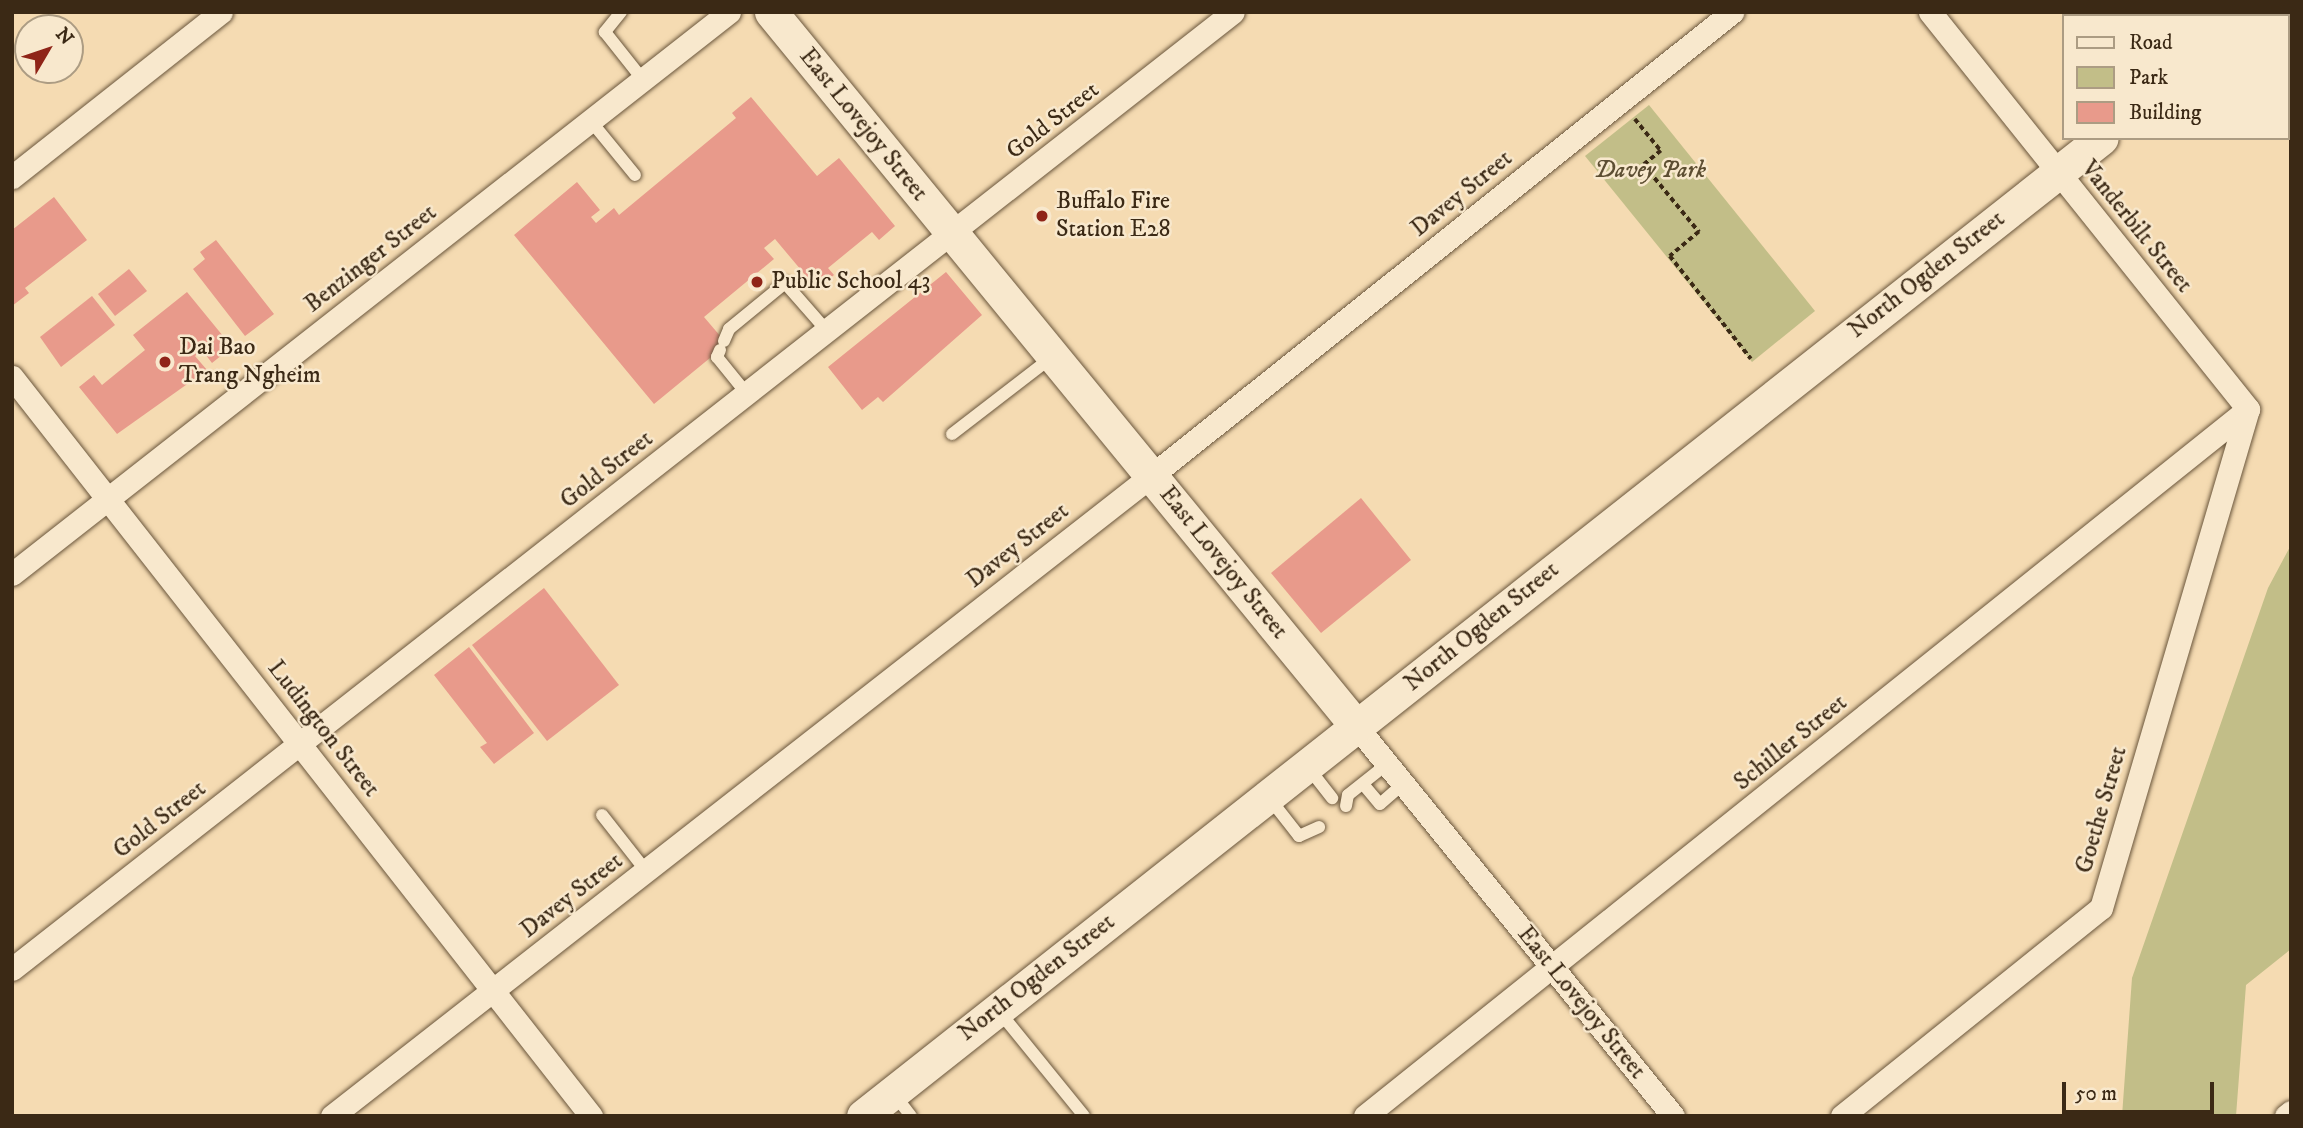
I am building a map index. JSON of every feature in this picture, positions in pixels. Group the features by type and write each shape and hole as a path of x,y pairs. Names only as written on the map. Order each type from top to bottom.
{"street":[{"path":"12,177 221,12"},
{"name":"Benzinger Street","path":"12,574 729,12"},
{"name":"East Lovejoy Street","path":"771,12 1673,1116"},
{"name":"Gold Street","path":"12,969 1233,12"},
{"name":"Davey Street","path":"332,1116 1151,476 1732,12"},
{"name":"Vanderbilt Street","path":"1930,12 2248,408"},
{"name":"North Ogden Street","path":"863,1116 902,1105 997,1010 2099,140"},
{"name":"Ludington Street","path":"12,377 591,1116"},
{"name":"Schiller Street","path":"1364,1116 1553,968 2248,408"},
{"name":"Goethe Street","path":"1842,1116 2101,908 2248,408"},
{"path":"2286,1116 2291,1112"}],"lane":[{"path":"621,12 605,32 643,80"},
{"path":"590,120 635,175"},
{"path":"747,394 717,357 729,329 785,283 827,331"},
{"path":"952,434 1052,356"},
{"path":"1307,765 1341,799 1387,764"},
{"path":"1363,784 1380,804 1403,784"},
{"path":"1267,796 1299,836 1313,825"},
{"path":"602,815 646,871"},
{"path":"997,1010 1084,1116"}],"path":[{"path":"1635,119 1661,151 1644,165 1699,232 1670,257 1751,359"}],"green space":[{"name":"Davey Park","path":"1649,105 1815,311 1752,362 1585,156"},
{"path":"2291,545 2291,949 2246,985 2236,1116 2122,1116 2132,978 2268,588"}],"building":[{"path":"751,97 817,176 839,158 895,226 879,240 872,232 828,268 834,275 817,289 775,239 764,248 774,259 704,317 727,344 654,404 514,235 577,182 600,210 591,217 596,223 614,208 619,215 736,118 732,113"},
{"path":"54,197 87,240 25,288 29,293 12,306 12,230"},
{"path":"216,240 274,314 245,336 193,269 205,259 200,252"},
{"path":"129,269 147,291 115,316 98,294"},
{"path":"946,272 982,315 883,402 878,397 862,410 828,367"},
{"path":"187,292 232,347 212,363 202,350 195,356 207,370 117,434 79,387 94,375 102,385 145,350 133,335"},
{"path":"92,296 115,325 61,367 40,337"},
{"path":"1361,498 1411,560 1321,633 1271,573"},
{"path":"544,588 619,685 547,741 472,645"},
{"path":"469,647 534,733 494,764 480,747 487,743 434,675"}],"place":[{"name":"Buffalo Fire Station E28","path":"1042,216"},
{"name":"Public School 43","path":"757,282"},
{"name":"Dai Bao Trang Ngheim","path":"165,362"}]}
